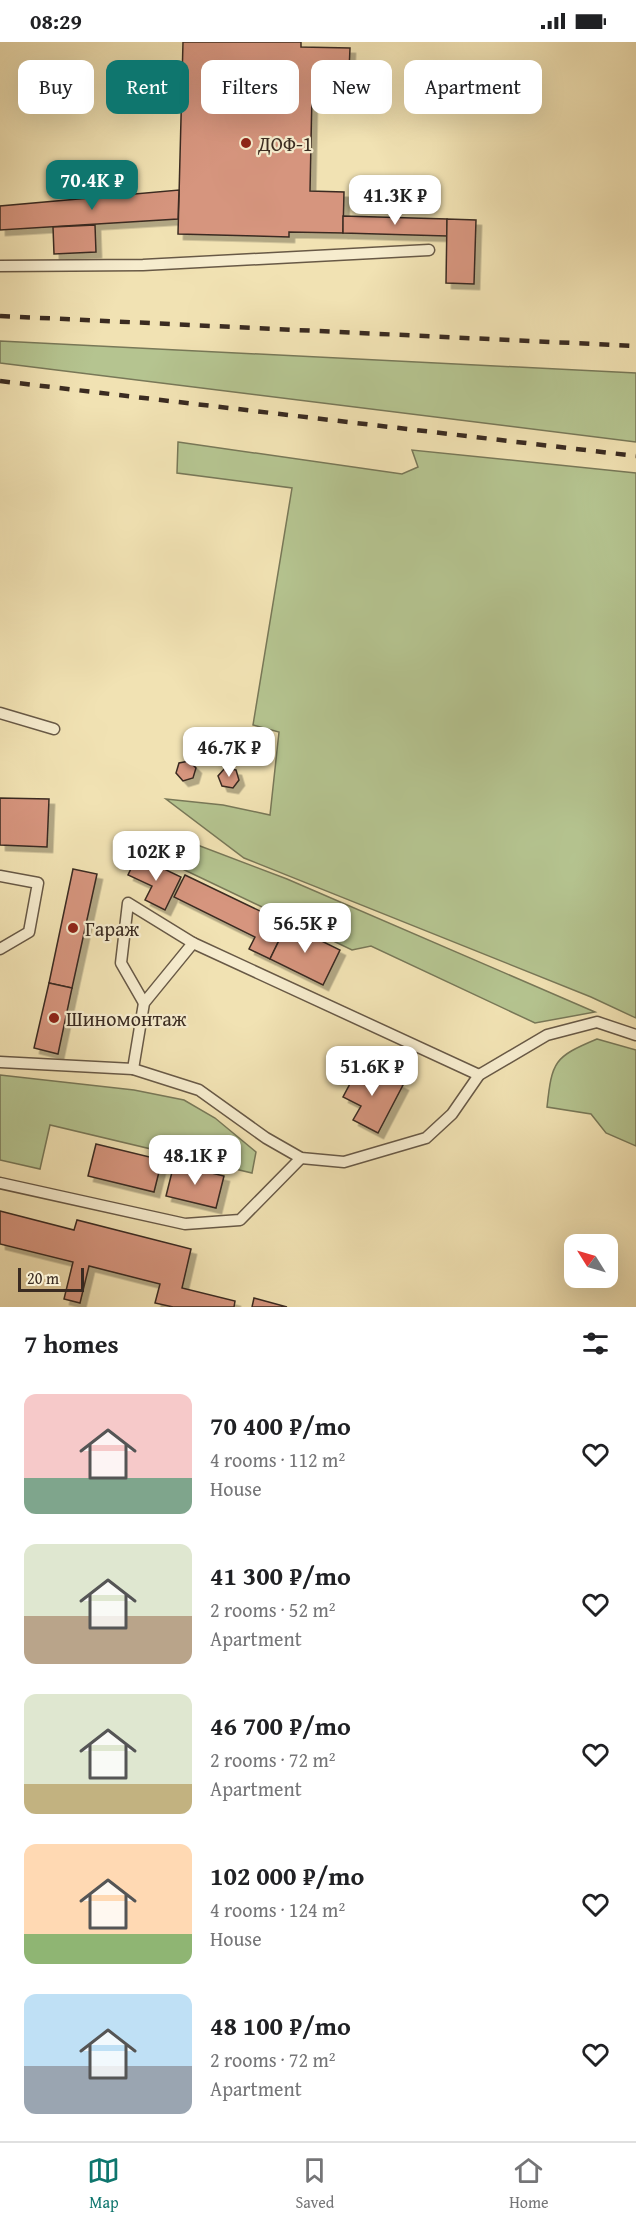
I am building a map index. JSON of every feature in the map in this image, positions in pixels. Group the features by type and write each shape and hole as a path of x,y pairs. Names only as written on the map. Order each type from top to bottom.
{"lane":[{"path":"0,266 143,265 429,250"},
{"path":"0,712 54,729"},
{"path":"0,876 38,884 29,932 0,949"},
{"path":"144,1003 121,963 128,903 193,943 479,1075"},
{"path":"134,1069 144,1003 193,943"},
{"path":"0,1062 134,1069 199,1090 266,1138 301,1158 344,1162 426,1138 452,1114 479,1075 546,1035 597,1022 636,1035"},
{"path":"0,1183 184,1224 240,1220 301,1158"}],"green space":[{"path":"0,341 636,373 636,442 0,363"},
{"path":"178,442 402,474 418,467 412,450 636,473 636,1018 591,997 244,858 166,799 223,805 270,815 279,732 253,725 292,488 177,473"},
{"path":"179,838 287,879 595,1012 535,1023 371,946 352,950 126,842"},
{"path":"597,1039 636,1050 636,1146 606,1133 591,1114 547,1107 551,1080 558,1062 572,1051"},
{"path":"0,1075 134,1090 184,1100 215,1118 256,1152 252,1173 50,1125 40,1169 0,1160"}],"building":[{"name":"ДОФ-1","path":"183,42 301,42 301,47 350,48 349,60 311,60 310,191 344,192 343,233 289,232 289,237 178,234 181,114 189,114 189,60 183,60"},
{"path":"179,190 178,219 0,230 0,206"},
{"path":"343,216 447,219 447,236 343,233"},
{"path":"447,219 476,220 474,284 446,283"},
{"path":"95,225 96,252 54,254 53,227"},
{"path":"189,761 196,768 193,778 183,781 176,773 179,763"},
{"path":"225,768 236,770 239,780 233,788 222,786 218,776"},
{"path":"0,798 49,799 47,847 0,845"},
{"path":"137,856 181,877 165,910 145,900 152,886 128,875"},
{"name":"Гараж","path":"73,869 97,874 72,988 49,983"},
{"path":"185,875 287,924 270,959 249,949 255,937 174,897"},
{"path":"287,924 340,950 323,985 270,959"},
{"name":"Шиномонтаж","path":"49,983 72,988 58,1054 34,1048"},
{"path":"361,1063 403,1085 378,1133 353,1120 361,1106 343,1097"},
{"path":"96,1144 162,1160 154,1192 88,1176"},
{"path":"174,1164 224,1176 216,1208 166,1196"},
{"path":"0,1211 74,1230 77,1220 191,1249 182,1288 235,1301 234,1307 173,1307 155,1303 160,1284 89,1266 80,1303 64,1299 73,1262 0,1244"},
{"path":"254,1298 287,1307 252,1307"}],"railway":[{"path":"0,316 636,346"},
{"path":"0,381 636,456"}],"place":[{"name":"ДОФ-1","path":"246,143"},
{"name":"Гараж","path":"73,928"},
{"name":"Шиномонтаж","path":"54,1018"}]}
